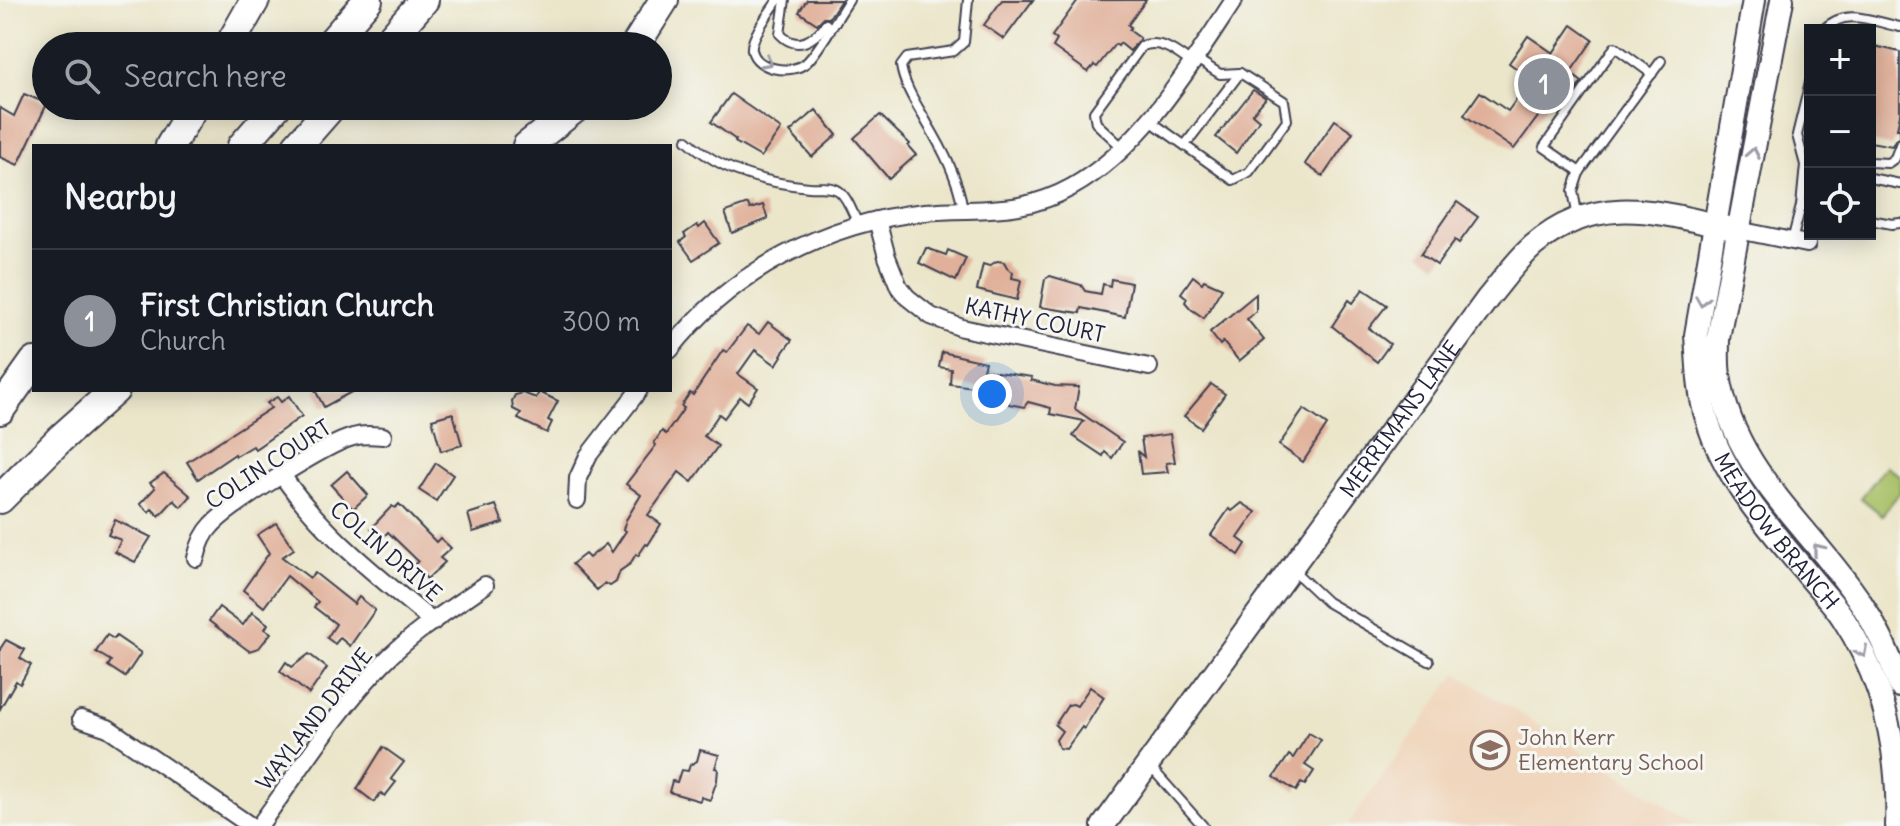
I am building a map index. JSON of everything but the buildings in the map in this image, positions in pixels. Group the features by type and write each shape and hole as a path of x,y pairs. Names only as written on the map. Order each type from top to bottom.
{"highway":[{"path":"237,32 255,0"},
{"path":"340,32 368,0"},
{"path":"396,32 424,0"},
{"path":"644,32 664,0"},
{"path":"171,144 186,120"},
{"path":"244,144 265,120"},
{"path":"299,144 320,120"},
{"path":"530,144 560,120"},
{"path":"0,410 32,365"},
{"path":"0,425 32,388"},
{"path":"0,489 83,392"},
{"path":"0,499 113,392"}],"main road":[{"name":"MEADOW BRANCH","path":"1754,0 1696,335 1699,382 1707,420 1722,456 1758,514 1843,617 1867,662 1892,736 1899,793 1897,826"},
{"name":"MEADOW BRANCH","path":"1782,0 1718,338 1718,375 1730,418 1746,454 1777,500 1859,601 1885,643 1900,686"},
{"name":"MERRIMANS LANE","path":"1103,826 1290,567 1518,261 1544,237 1578,218 1596,213 1628,209 1663,213 1738,230"}],"street":[{"path":"672,347 689,325 732,287 834,231 928,212 996,211 1056,195 1093,174 1123,148 1149,119 1234,0"},
{"name":"KATHY COURT","path":"877,220 899,287 931,316 962,328 1149,367"},
{"name":"MERRIMANS LANE","path":"1738,230 1800,242"},
{"path":"577,500 578,478 588,456 637,392"},
{"name":"COLIN COURT","path":"196,558 206,533 215,522 282,475 342,441 367,435 383,436"},
{"name":"COLIN DRIVE","path":"282,475 321,526 346,551 433,622"},
{"name":"WAYLAND DRIVE","path":"259,826 361,688 384,662 485,585"},
{"path":"81,719 108,728 251,826"}],"lane":[{"path":"778,0 753,40 752,50 756,58 769,67 783,70 792,70 805,63 849,0"},
{"path":"785,0 780,34 786,40 797,43 813,40 842,0"},
{"path":"964,212 956,181 915,101 901,66 907,58 960,48 964,42 968,0"},
{"path":"1829,24 1846,16 1900,27"},
{"path":"1123,148 1096,123 1094,112 1142,46 1151,43 1220,74 1240,73 1284,101 1287,120 1249,172 1233,180 1149,119"},
{"path":"1580,172 1544,147 1611,52 1615,47 1652,74"},
{"path":"1578,218 1573,191 1580,172 1661,61"},
{"path":"1185,145 1240,73"},
{"path":"1804,106 1797,135 1804,147"},
{"path":"687,140 705,156 743,173 782,183 836,188 858,224"},
{"path":"1876,162 1888,163 1895,158 1900,145"},
{"path":"1876,179 1900,184"},
{"path":"1800,242 1804,219"},
{"path":"1876,221 1900,223"},
{"path":"1290,567 1327,602 1429,661"},
{"path":"1148,764 1203,826"}],"shaded area":[{"name":"John Kerr Elementary School","path":"1457,674 1699,826 1347,826"}],"green space":[{"path":"1886,466 1900,476 1900,492 1882,515 1861,498"}],"place":[{"name":"First Christian Church","path":"1544,84"},
{"name":"John Kerr Elementary School","path":"1490,750"}]}
